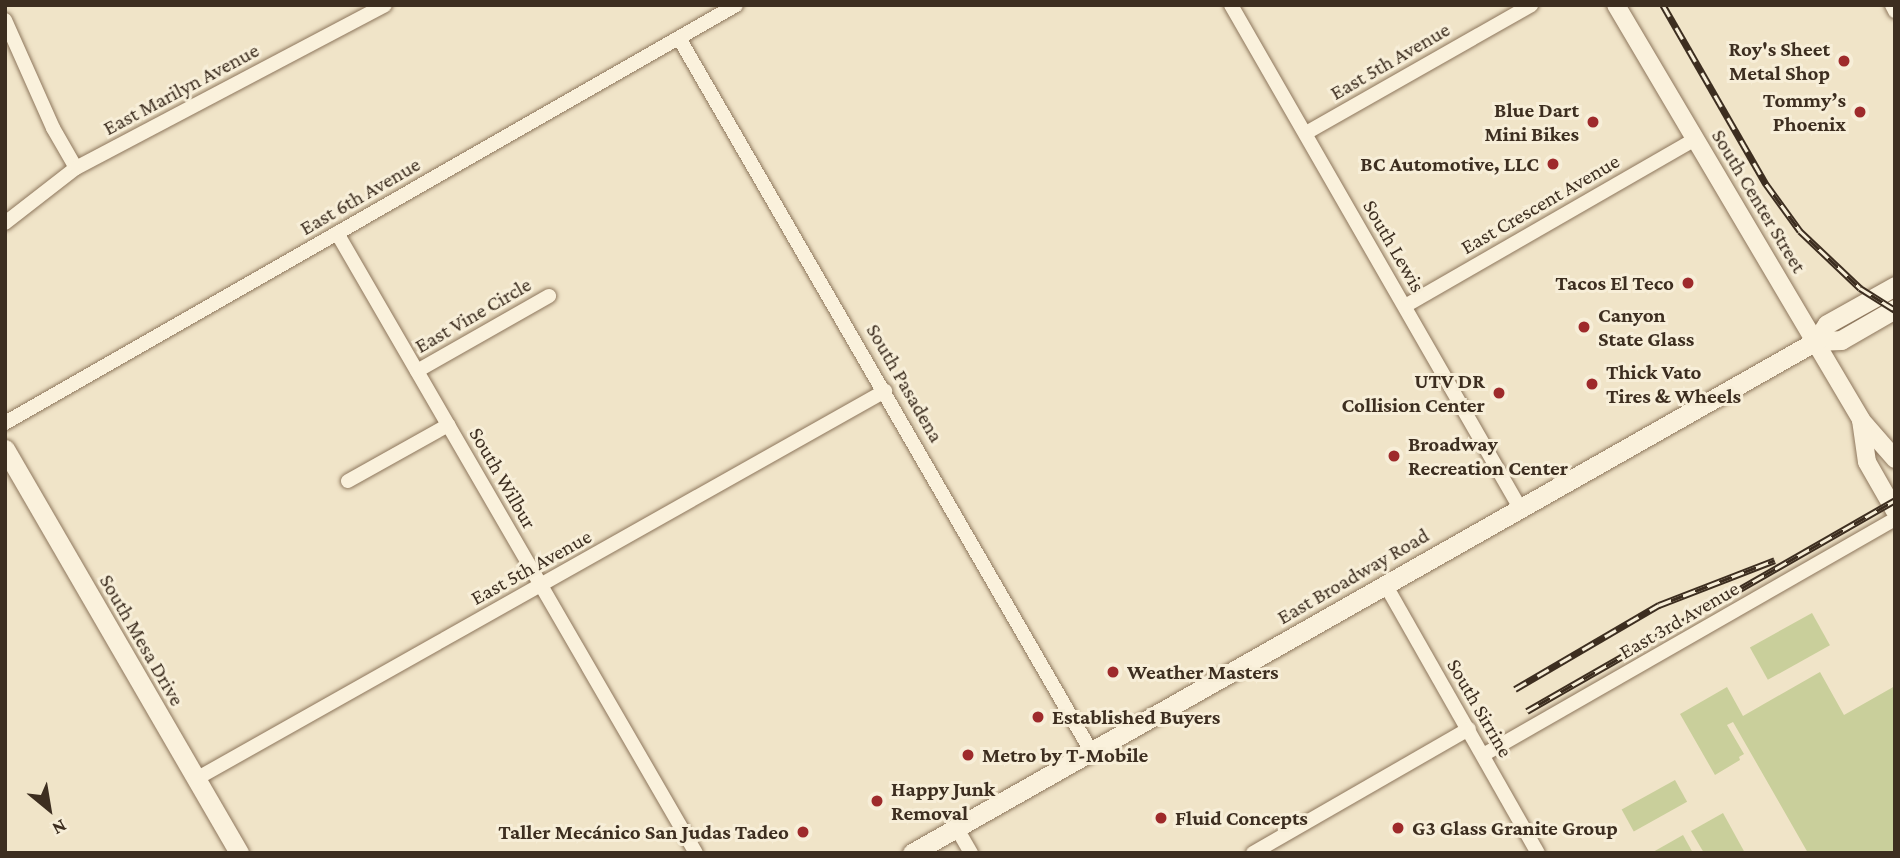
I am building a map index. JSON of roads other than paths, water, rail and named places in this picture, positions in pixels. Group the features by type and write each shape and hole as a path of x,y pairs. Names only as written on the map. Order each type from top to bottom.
{"main road":[{"path":"1816,341 1827,324 1895,286"},
{"path":"1816,341 1841,340 1895,309"},
{"name":"East Broadway Road","path":"912,853 1816,341"},
{"name":"South Mesa Drive","path":"5,450 239,853"}],"street":[{"name":"East Marilyn Avenue","path":"5,223 76,168 385,5"},
{"name":"East 6th Avenue","path":"5,423 736,5"},
{"name":"South Lewis","path":"1231,5 1520,508"},
{"name":"East 5th Avenue","path":"1306,133 1531,5"},
{"name":"South Center Street","path":"1616,5 1861,421 1895,459"},
{"path":"1892,5 1895,11"},
{"path":"5,20 53,128 76,168"},
{"name":"South Pasadena","path":"679,38 1091,751"},
{"name":"East Crescent Avenue","path":"1405,306 1696,139"},
{"name":"South Wilbur","path":"337,233 696,853"},
{"name":"East Vine Circle","path":"417,372 549,296"},
{"name":"East 5th Avenue","path":"196,779 885,391"},
{"name":"South Center Street","path":"1861,421 1867,462 1895,511"},
{"path":"348,481 448,425"},
{"name":"East 3rd Avenue","path":"1483,755 1895,519"},
{"name":"South Sirrine","path":"1385,584 1538,853"},
{"path":"1253,853 1469,729"},
{"path":"956,827 971,853"}],"railway":[{"path":"1663,5 1766,184 1800,231 1860,288 1895,310"},
{"path":"1527,711 1895,500"},
{"path":"1515,689 1659,605 1775,560"}],"place":[{"name":"Roy's Sheet Metal Shop","path":"1844,61"},
{"name":"Tommy’s Phoenix","path":"1860,112"},
{"name":"Blue Dart Mini Bikes","path":"1593,122"},
{"name":"BC Automotive, LLC","path":"1553,164"},
{"name":"Tacos El Teco","path":"1688,283"},
{"name":"Canyon State Glass","path":"1584,327"},
{"name":"Thick Vato Tires & Wheels","path":"1592,384"},
{"name":"UTV DR Collision Center","path":"1499,393"},
{"name":"Broadway Recreation Center","path":"1394,456"},
{"name":"Weather Masters","path":"1113,672"},
{"name":"Established Buyers","path":"1038,717"},
{"name":"Metro by T-Mobile","path":"968,755"},
{"name":"Happy Junk Removal","path":"877,801"},
{"name":"Fluid Concepts","path":"1161,818"},
{"name":"G3 Glass Granite Group","path":"1398,828"},
{"name":"Taller Mecánico San Judas Tadeo","path":"803,832"}]}
